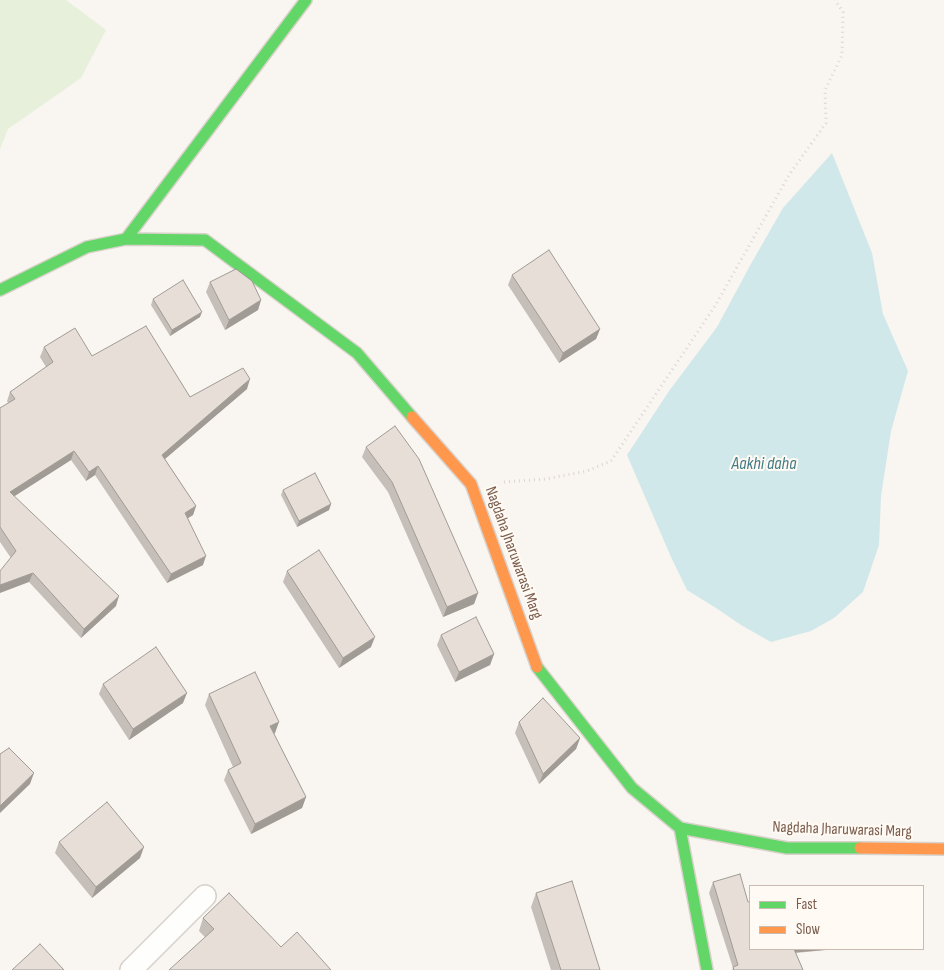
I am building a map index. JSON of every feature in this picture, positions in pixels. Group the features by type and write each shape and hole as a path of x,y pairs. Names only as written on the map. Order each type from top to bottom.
{"street":[{"path":"126,239 306,0"},
{"name":"Nagdaha Jharuwarasi Marg","path":"0,290 87,247 126,239 205,240 357,353 471,484 538,669 632,788 680,828 787,848 944,849"},
{"path":"680,828 707,970"}],"lane":[{"path":"131,970 205,896"}],"path":[{"path":"471,484 546,479 587,471 611,461 715,306 789,174 826,123 825,90 842,55 843,12 835,0"}],"green space":[{"path":"0,0 66,0 106,30 81,78 8,129 0,149"}],"water":[{"name":"Aakhi daha","path":"832,153 872,253 883,314 908,371 891,431 881,496 879,545 863,592 834,618 811,631 771,642 687,590 627,455 669,391 717,327 783,208"}],"building":[{"path":"549,250 600,329 563,353 512,275"},
{"path":"236,269 252,281 261,300 229,320 210,282"},
{"path":"183,280 202,312 172,330 153,299"},
{"path":"146,326 190,397 243,368 250,379 162,455 196,506 185,513 206,556 171,574 98,466 89,472 74,451 10,492 119,596 84,629 33,573 0,585 0,571 16,551 0,527 0,408 15,399 10,392 53,362 44,347 75,328 92,356"},
{"path":"395,426 419,459 478,593 447,607 392,482 366,447"},
{"path":"315,473 331,504 299,521 283,490"},
{"path":"319,550 375,637 343,658 287,571"},
{"path":"476,617 494,654 459,672 441,635"},
{"path":"156,647 187,693 133,729 103,684"},
{"path":"255,672 279,722 270,726 306,797 255,824 228,770 241,763 209,694"},
{"path":"543,698 580,738 543,774 519,722"},
{"path":"9,748 34,773 0,806 0,754"},
{"path":"107,802 144,847 96,887 59,842"},
{"path":"740,874 749,902 749,950 794,950 803,970 734,970 733,967 738,965 713,882"},
{"path":"572,881 600,970 561,970 536,893"},
{"path":"229,893 281,947 297,932 331,970 169,970 214,929 203,918"},
{"path":"40,944 64,970 12,970"}],"traffic: fast":[{"path":"126,239 306,0"},
{"path":"0,290 87,247 126,239 205,240 357,353 412,417"},
{"path":"537,667 632,788 680,828 787,848 860,848"},
{"path":"680,828 707,970"}],"traffic: slow":[{"path":"412,417 471,484 537,667"},
{"path":"860,848 944,849"}]}
